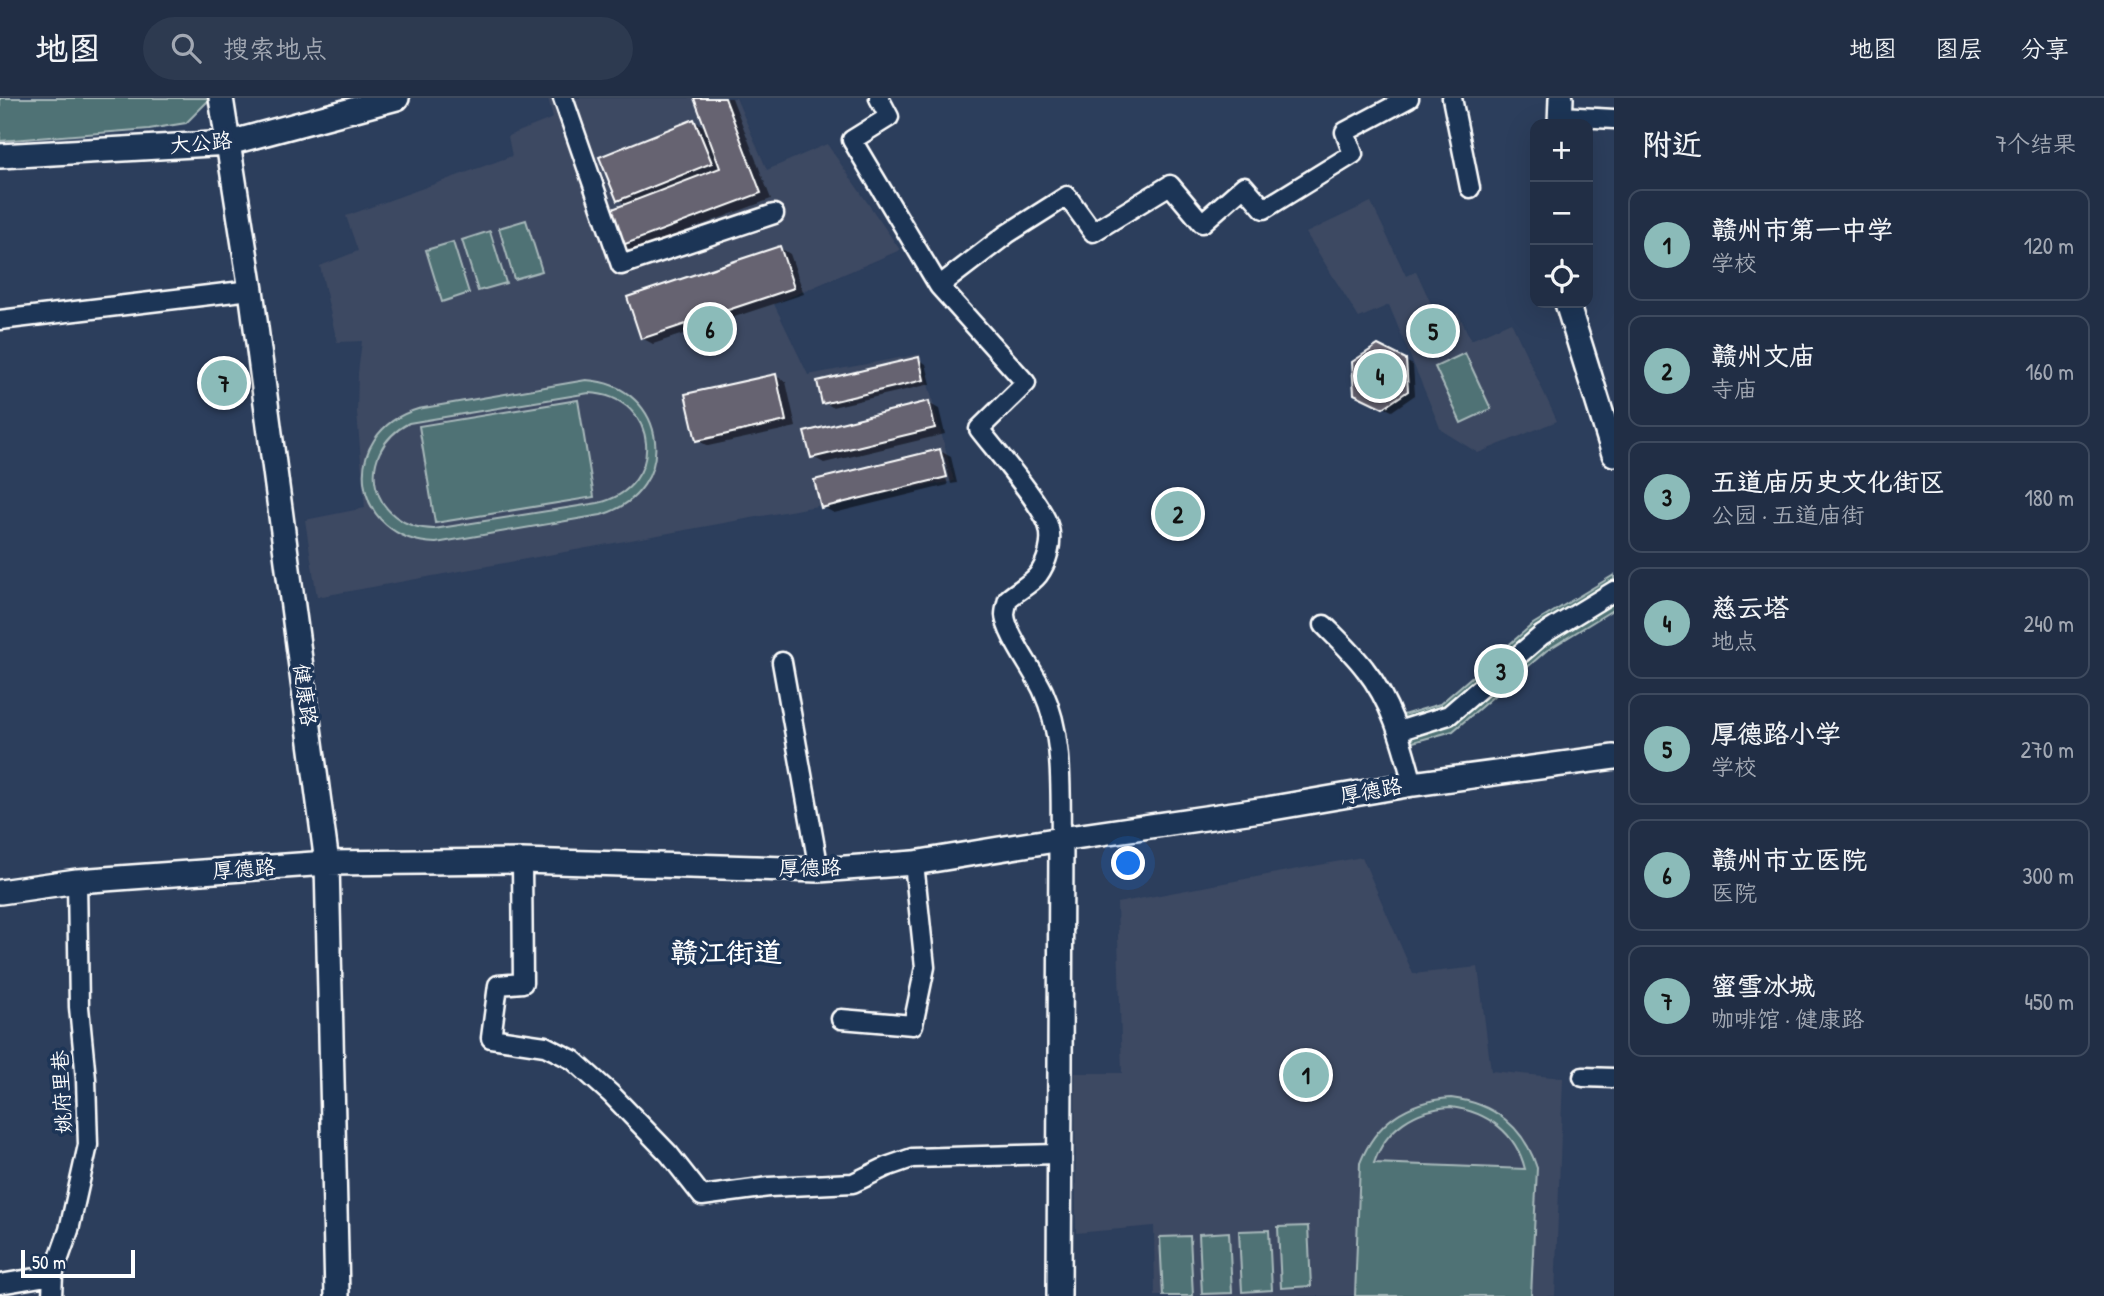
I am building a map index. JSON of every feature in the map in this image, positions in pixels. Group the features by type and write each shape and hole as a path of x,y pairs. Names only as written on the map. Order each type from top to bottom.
{"street":[{"name":"健康路","path":"221,98 251,290 327,863 337,1296"},
{"name":"大公路","path":"0,156 229,143 397,98"},
{"path":"562,98 621,265 774,214"},
{"path":"879,98 889,117 852,140 939,286 1026,383 979,429 1037,506 1049,528 1050,548 1044,565 1037,577 1007,599 1005,616 1043,691 1058,740 1061,839 1059,1296"},
{"path":"939,286 1007,234 1067,197 1093,232 1170,185 1202,223 1244,186 1264,209 1353,154 1345,132 1409,98"},
{"path":"1452,98 1470,188"},
{"path":"1561,113 1614,119"},
{"path":"0,320 251,290"},
{"path":"1569,308 1608,406 1614,454"},
{"path":"1398,731 1449,715 1542,635 1614,591"},
{"path":"1324,625 1365,669 1383,697 1398,731 1413,784"},
{"path":"782,662 820,870"},
{"name":"厚德路","path":"0,892 77,881 327,863 522,861 820,870 914,863 1413,784 1614,757"},
{"path":"522,861 523,983 498,985 491,1038 544,1046 572,1060 611,1094 669,1154 702,1196 769,1187 853,1183 912,1158 1059,1154"},
{"path":"841,1019 913,1026 925,967 914,863"},
{"name":"姚府里巷","path":"52,1296 53,1275 69,1230 88,1145 86,1079 79,1007 77,881"},
{"path":"1583,1077 1614,1078"},
{"path":"0,1284 53,1275"}],"shaded area":[{"path":"548,98 736,98 767,170 827,144 900,250 774,304 808,375 920,354 954,481 317,597 305,520 365,508 357,413 362,341 337,342 320,266 358,251 346,216 512,156 508,136 553,118"},
{"path":"1371,202 1406,276 1416,271 1439,321 1458,313 1471,340 1511,322 1557,421 1478,453 1441,430 1389,305 1359,318 1306,233"},
{"path":"1362,857 1413,974 1478,967 1491,1071 1563,1078 1555,1296 1155,1296 1154,1226 1076,1233 1075,1073 1122,1073 1117,903"}],"green space":[{"path":"0,98 207,98 208,101 186,123 149,129 0,141"},
{"path":"526,220 542,271 514,279 499,228"},
{"path":"490,231 506,283 478,291 462,240"},
{"path":"453,242 469,293 442,302 426,250"},
{"path":"1465,353 1491,409 1461,423 1435,367"},
{"path":"586,380 614,386 635,400 649,419 655,441 654,463 644,485 627,503 601,515 436,543 407,538 386,525 371,506 364,484 365,461 374,440 392,422 418,409","holes":["589,393 613,398 630,409 641,425 646,444 644,462 636,480 620,494 598,503 434,529 412,525 395,516 383,503 376,487 375,469 380,452 391,436 409,423"]},
{"path":"578,400 594,497 435,523 419,426"},
{"path":"1614,575 1614,609 1546,651 1453,731 1402,745 1393,718 1440,704 1533,624"},
{"path":"1451,1098 1467,1101 1494,1112 1515,1129 1531,1153 1537,1168 1531,1296 1355,1296 1360,1163 1384,1125 1408,1109","holes":["1451,1107 1498,1126 1515,1145 1525,1169 1374,1163 1394,1130 1414,1116"]},
{"path":"1308,1226 1311,1286 1281,1288 1278,1227"},
{"path":"1269,1230 1272,1290 1242,1292 1239,1231"},
{"path":"1229,1232 1232,1293 1202,1294 1199,1234"},
{"path":"1190,1236 1193,1296 1163,1296 1160,1237"}],"building":[{"path":"694,98 725,98 761,193 620,246 607,211 720,168"},
{"path":"694,119 712,163 617,201 599,157"},
{"path":"780,246 794,288 641,339 627,297"},
{"path":"1378,345 1406,359 1408,391 1383,408 1354,394 1352,362"},
{"path":"919,357 924,380 822,404 817,381"},
{"path":"776,374 786,421 696,441 685,394"},
{"path":"929,401 935,428 811,458 804,432"},
{"path":"940,449 947,477 821,508 814,480"}],"place":[{"name":"赣州市立医院","path":"710,329"},
{"name":"厚德路小学","path":"1433,331"},
{"name":"慈云塔","path":"1380,376"},
{"name":"蜜雪冰城","path":"224,383"},
{"name":"赣州文庙","path":"1178,514"},
{"name":"五道庙历史文化街区","path":"1501,671"},
{"name":"赣州市第一中学","path":"1306,1075"}],"district":[{"name":"赣江街道","path":"726,952"}]}
